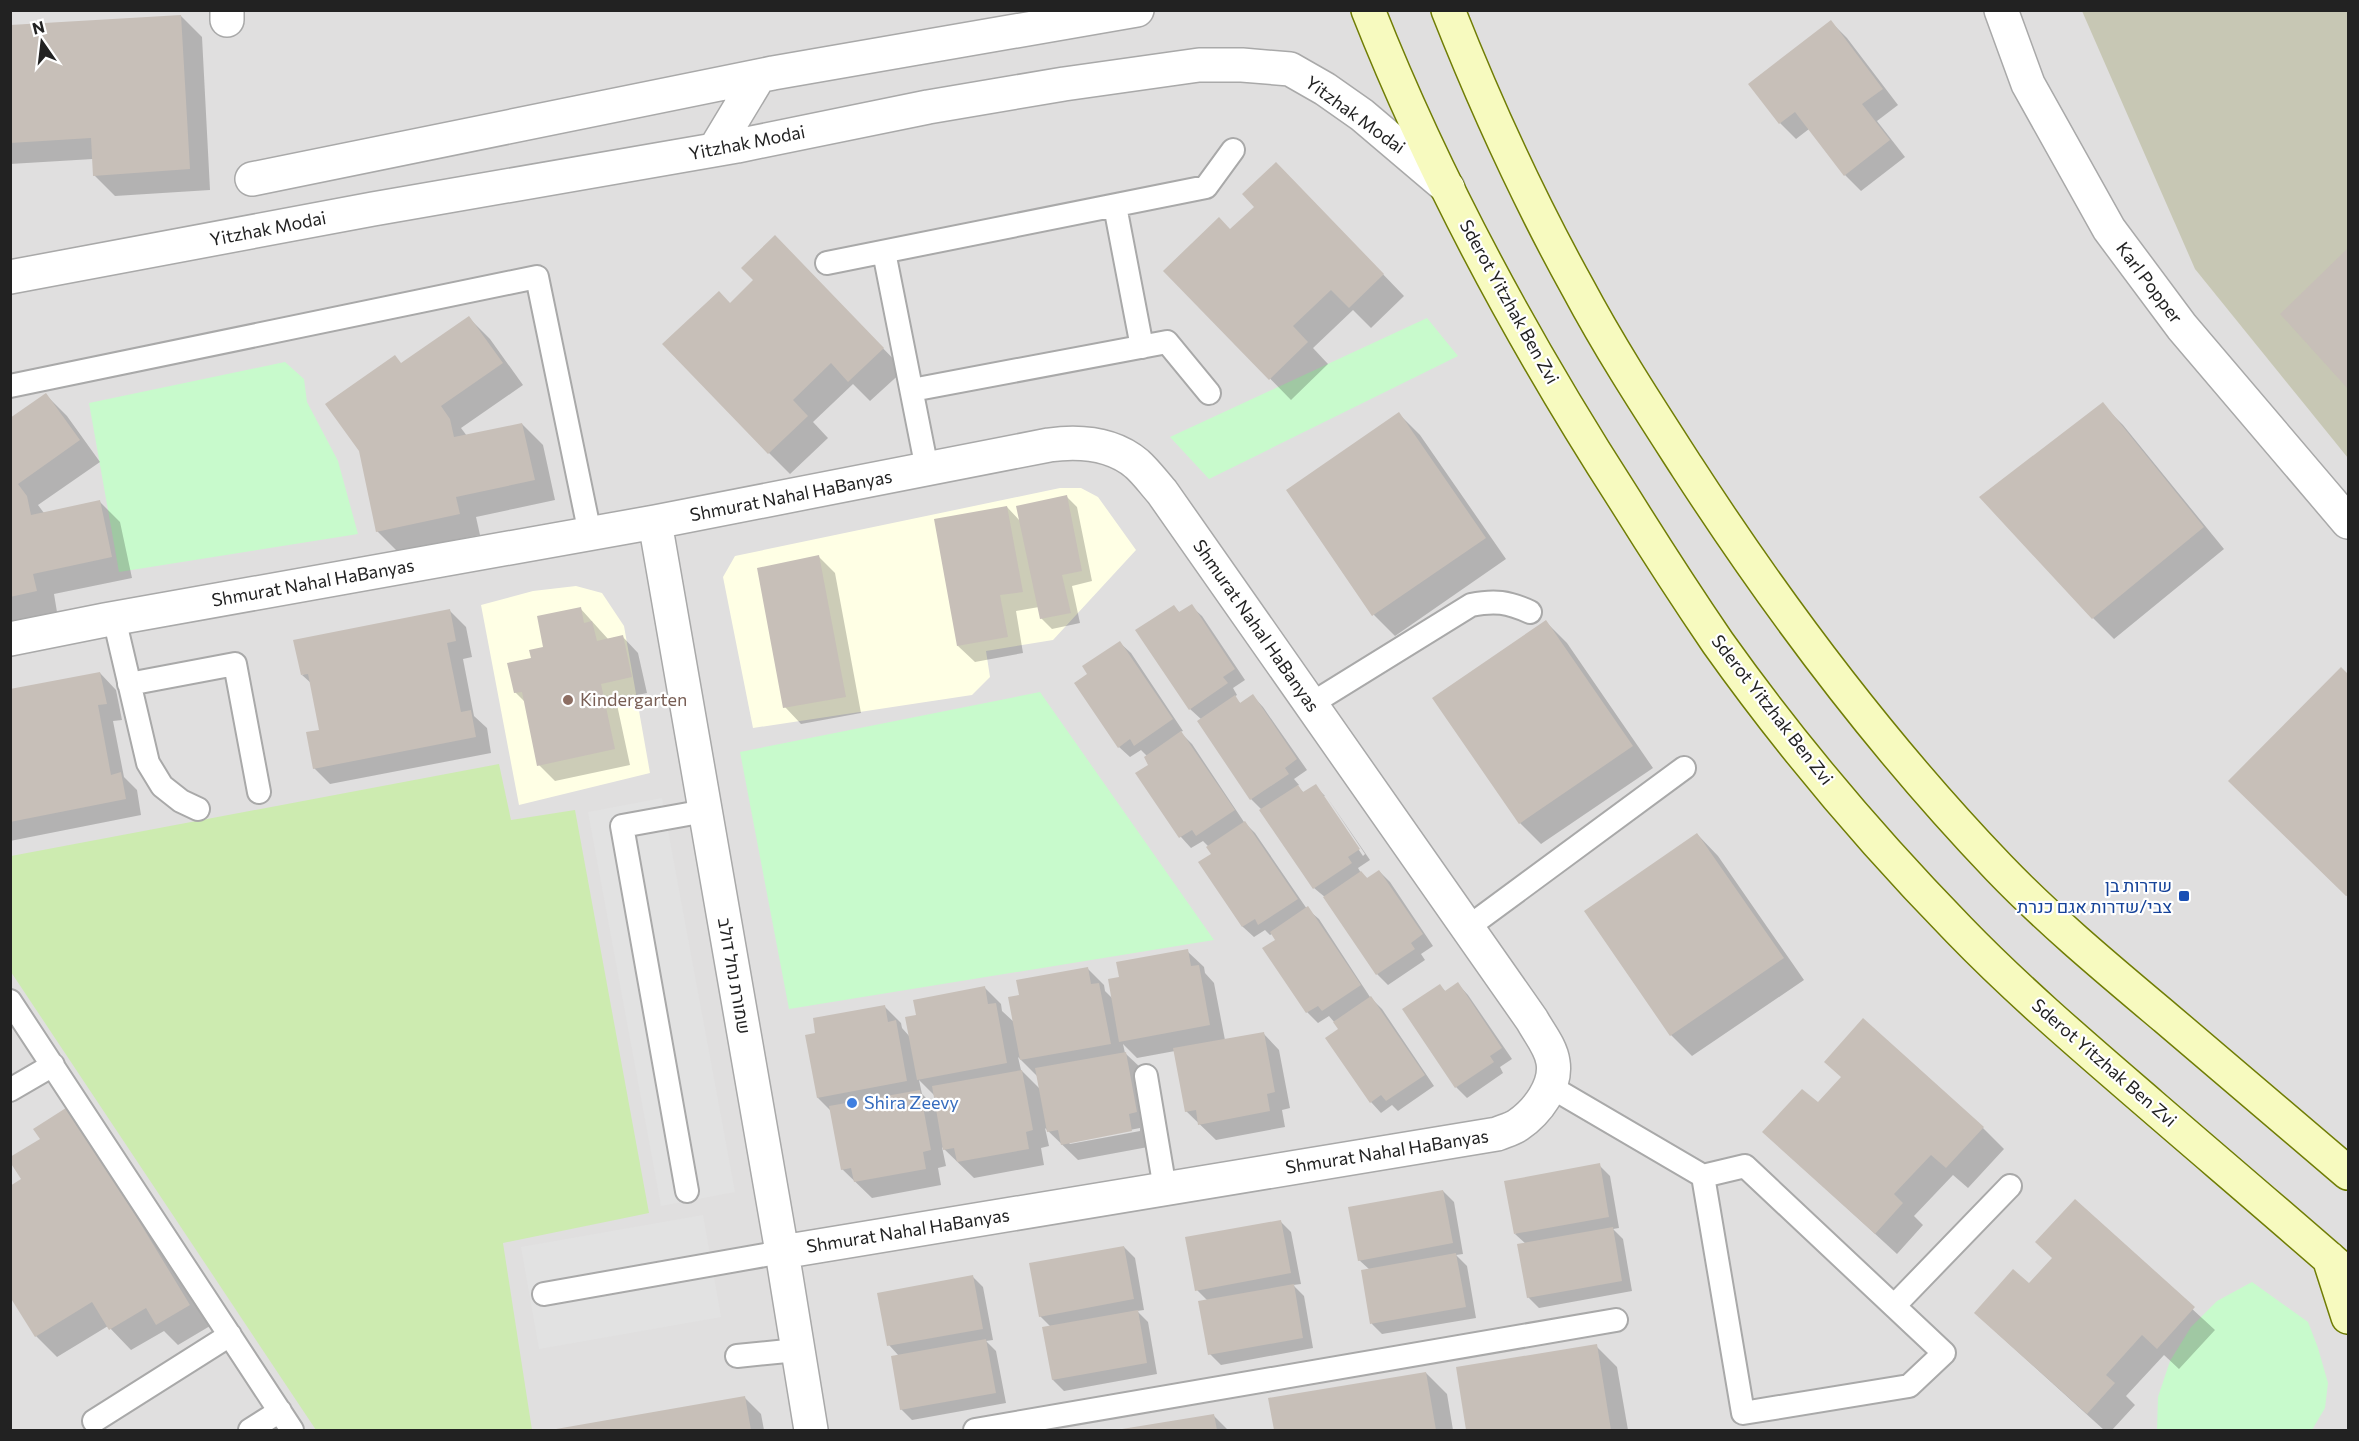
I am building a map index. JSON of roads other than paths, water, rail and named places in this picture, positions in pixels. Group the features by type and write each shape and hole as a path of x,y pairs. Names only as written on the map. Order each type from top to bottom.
{"main road":[{"name":"Sderot Yitzhak Ben Zvi","path":"1368,10 1410,110 1493,278 1577,426 1718,642 1780,726 1902,869 1959,930 2053,1021 2339,1267"},
{"path":"1448,10 1481,94 1578,289 1633,383 1708,500 1778,603 1848,694 1916,775 2009,877 2086,951 2349,1173"},
{"path":"2339,1267 2349,1317"}],"street":[{"path":"252,179 759,76 1137,10"},
{"name":"Karl Popper","path":"2001,10 2028,84 2109,229 2182,327 2349,522"},
{"name":"Yitzhak Modai","path":"10,277 373,209 715,149 928,107 1064,84 1199,65 1242,65 1290,69 1325,89 1395,142 1448,188"},
{"path":"715,149 759,76"},
{"name":"Shmurat Nahal HaBanyas","path":"10,639 114,618 655,522 1074,441 1113,449 1137,464 1162,492 1545,1042 1554,1063 1551,1087 1540,1104 1519,1125 1497,1134 782,1252"},
{"name":"שמורת נחל דולב","path":"655,522 811,1431"}],"lane":[{"path":"827,263 1206,187 1233,150"},
{"path":"1115,206 1142,347"},
{"path":"885,252 927,469"},
{"path":"10,386 537,277 590,534"},
{"path":"912,390 1167,342 1209,393"},
{"path":"1311,704 1471,605 1493,601 1516,605 1530,612"},
{"path":"114,618 148,763 162,786 181,801 198,809"},
{"path":"129,684 235,664 260,792"},
{"path":"1467,928 1684,768"},
{"path":"687,1191 622,826 705,811"},
{"path":"10,1001 292,1431"},
{"path":"10,1090 53,1065"},
{"path":"1146,1076 1165,1189"},
{"path":"1551,1087 1703,1176 1745,1166 1944,1353 1909,1386 1743,1413 1703,1176"},
{"path":"1894,1306 2010,1186"},
{"path":"544,1294 782,1252"},
{"path":"975,1431 1616,1320"},
{"path":"94,1421 230,1335"},
{"path":"737,1356 797,1350"},
{"path":"250,1431 280,1411"}],"place":[{"name":"Kindergarten","path":"568,700"},
{"name":"שדרות בן צבי/שדרות אגם כנרת","path":"2184,896"},
{"name":"Shira Zeevy","path":"852,1103"}]}
